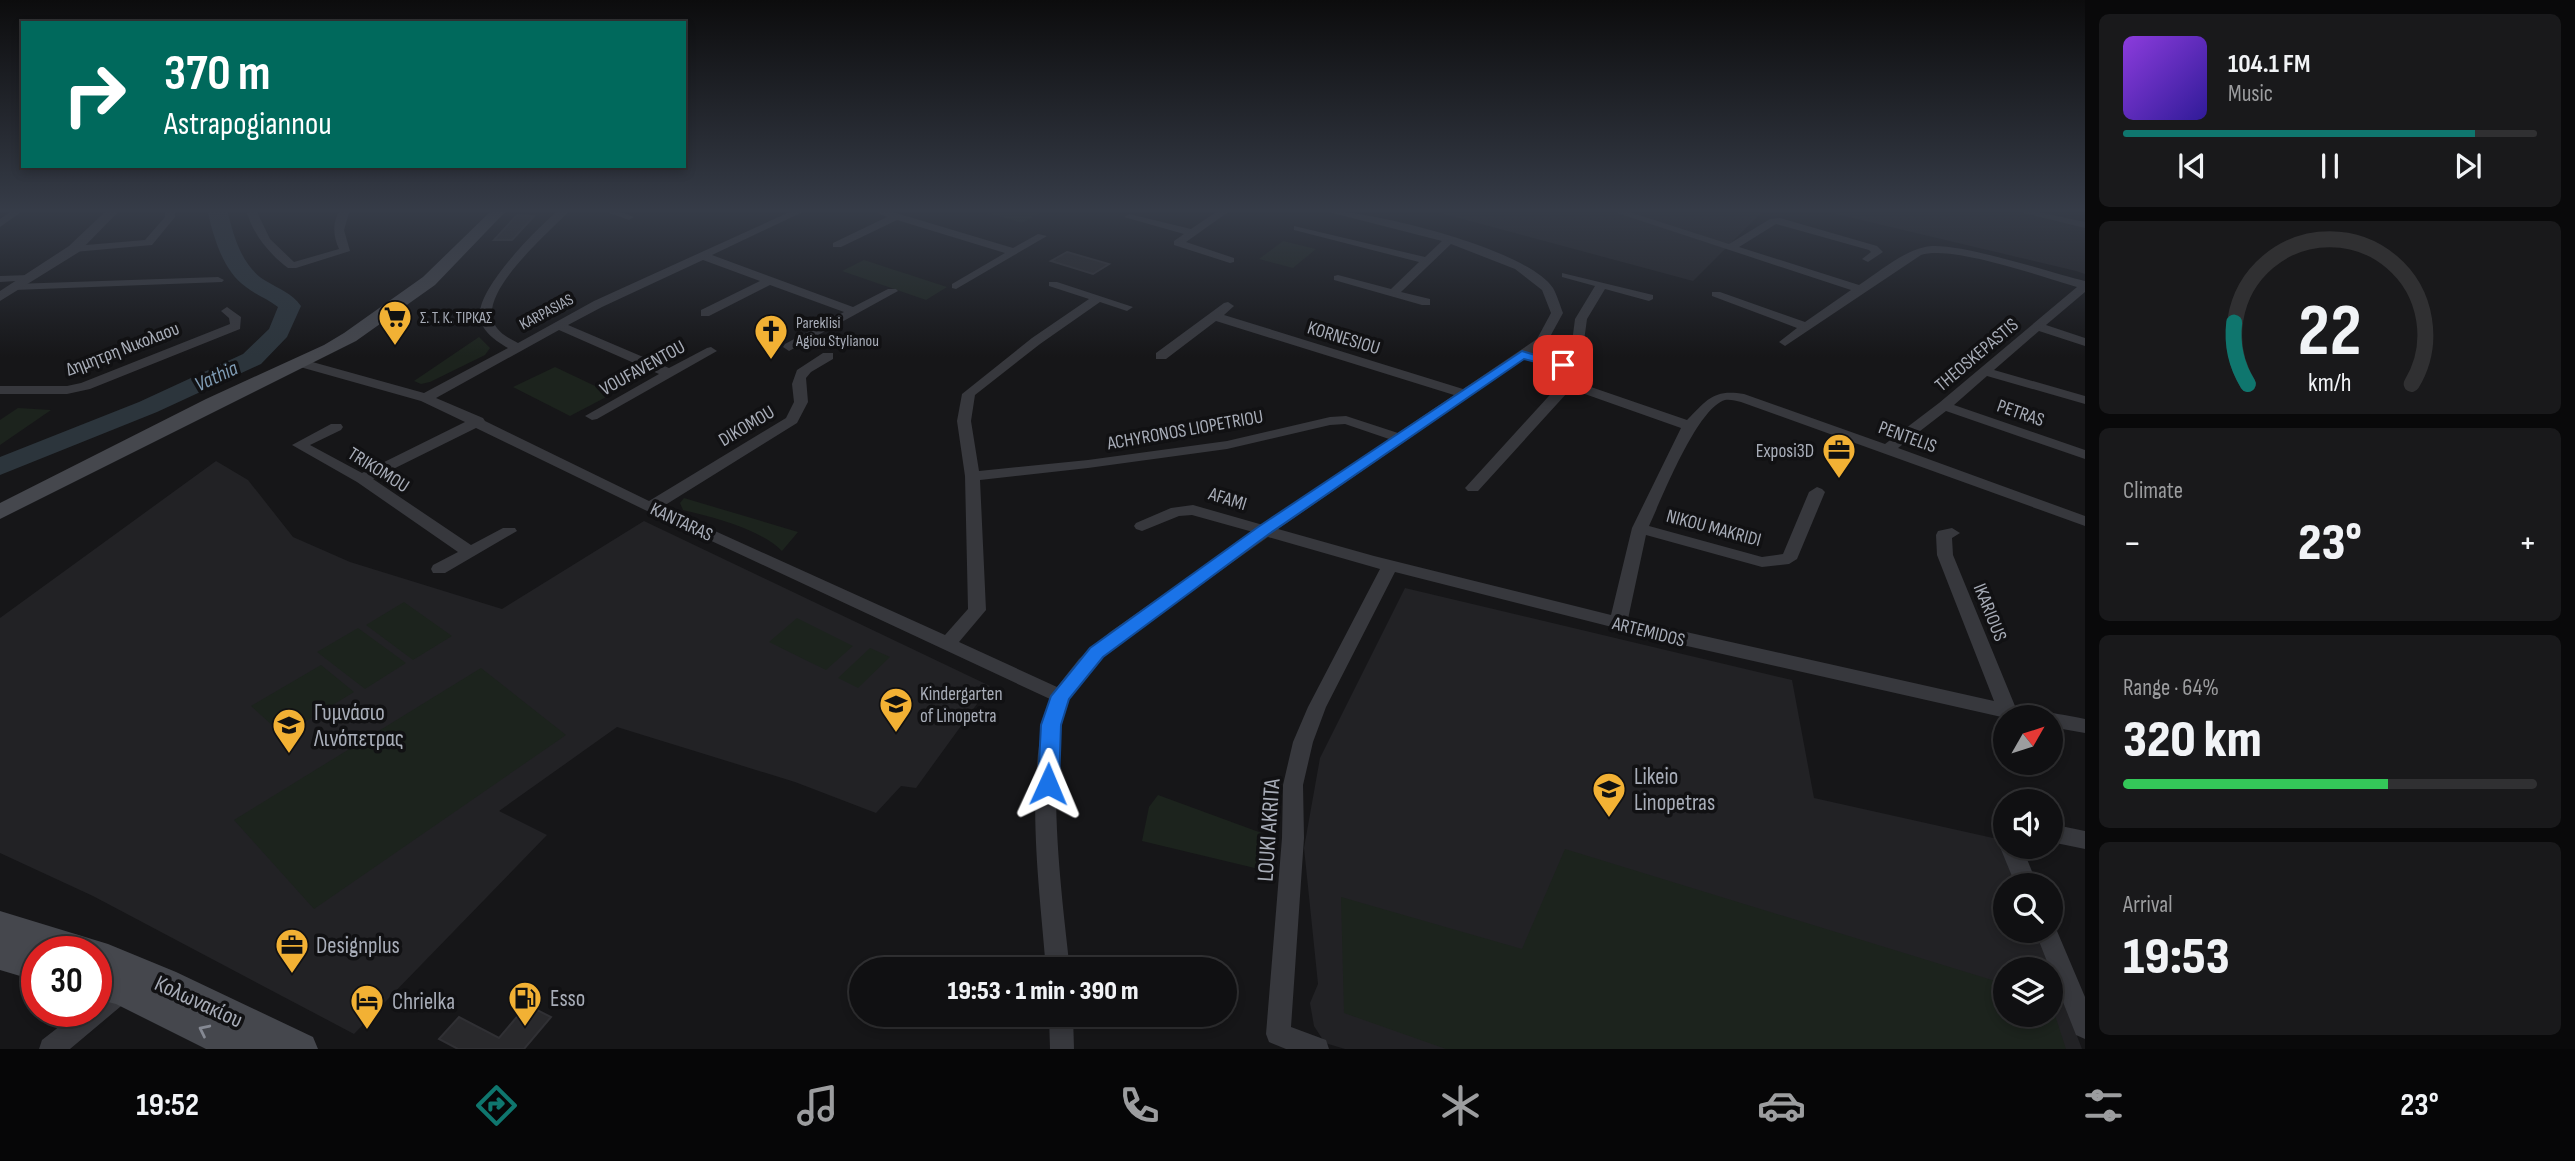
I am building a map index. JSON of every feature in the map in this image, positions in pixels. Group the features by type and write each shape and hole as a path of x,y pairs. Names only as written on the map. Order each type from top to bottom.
{"main road":[{"path":"302,360 405,292 441,259"},
{"path":"0,512 302,360 330,349 417,290 453,259"},
{"path":"0,926 33,936"},
{"path":"0,955 21,961"},
{"name":"Κολωνακίου","path":"120,983 244,1049"},
{"name":"Κολωνακίου","path":"120,983 300,1049"}],"street":[{"path":"0,297 59,259"},
{"path":"284,259 292,265 315,259"},
{"path":"516,347 499,337 489,326 485,313 491,295 517,259"},
{"name":"KARPASIAS","path":"426,398 557,325 693,259"},
{"path":"712,259 854,312"},
{"path":"956,286 1002,259"},
{"path":"1419,259 1427,261"},
{"path":"1057,957 1048,827 1048,762 1051,725 1060,696 1097,653 1263,531 1553,330 1558,317 1556,303 1549,290 1537,278 1504,259"},
{"path":"1768,259 1860,289"},
{"path":"1784,342 1908,259"},
{"path":"1987,259 2085,286"},
{"path":"1393,293 1427,261"},
{"path":"1566,275 1648,297"},
{"path":"0,279 29,278"},
{"path":"1338,278 1426,302"},
{"path":"14,287 218,280"},
{"path":"705,313 771,281"},
{"path":"1053,284 1127,307"},
{"path":"1522,354 1563,365 1576,360 1581,319 1602,284"},
{"name":"THEOSKEPASTIS","path":"1888,449 1944,406 2085,286"},
{"path":"789,347 892,291"},
{"path":"1716,294 1807,327"},
{"path":"948,643 977,610 972,476 964,421 969,394 1035,341 1098,298"},
{"path":"1161,356 1228,306"},
{"name":"Δημητρη Νικολαου","path":"0,390 54,391 85,386 236,326 235,317 227,311"},
{"name":"KORNESIOU","path":"1214,316 1464,394"},
{"path":"557,325 671,374"},
{"path":"2039,327 2085,342"},
{"name":"VOUFAVENTOU","path":"592,416 711,351"},
{"name":"DIKOMOU","path":"649,507 792,419 801,402 797,387 798,376 806,368 828,356"},
{"name":"KANTARAS","path":"302,360 426,398 649,507 1060,696"},
{"path":"1984,371 2085,400"},
{"path":"1473,488 1563,389 1583,389 1689,426 1640,528 1618,623"},
{"name":"PENTELIS","path":"1689,426 1716,399 1726,395 1744,398 2085,522"},
{"name":"PETRAS","path":"1944,406 2085,455"},
{"name":"ACHYRONOS LIOPETRIOU","path":"972,476 1227,445 1330,421 1346,420 1399,438"},
{"path":"362,479 478,422"},
{"name":"TRIKOMOU","path":"335,427 299,445 362,479 470,552"},
{"name":"NIKOU MAKRIDI","path":"1640,528 1762,562 1777,562 1789,559 1817,492"},
{"name":"AFAMI","path":"1142,526 1176,511 1193,510 1263,531"},
{"path":"439,569 509,531"},
{"name":"ARTEMIDOS","path":"1263,531 1618,623 1993,709"},
{"name":"IKARIOUS","path":"1952,533 1944,535 1945,555 2005,705"},
{"name":"LOUKI AKRITA","path":"1317,1049 1278,1034 1293,838 1293,785 1303,742 1317,707 1391,566"},
{"path":"2063,722 2085,726"},
{"path":"2063,835 2085,840"},
{"path":"2051,943 2085,1027"},
{"path":"51,1049 120,983"},
{"path":"1061,1027 1062,1049"}],"shaded area":[{"path":"1259,259 1304,259 1293,268"},
{"path":"1611,259 1715,259 1693,281"},
{"path":"2025,259 2085,259 2085,274"},
{"path":"864,260 947,287 926,300 842,271"},
{"path":"479,337 490,348 485,355 430,382 421,384 414,381"},
{"path":"555,367 612,394 570,416 513,387"},
{"path":"18,408 51,410 0,445 0,420"},
{"name":"Γυμνάσιο Λινόπετρας","path":"216,461 248,480 293,537 350,562 502,609 644,521 990,686 916,788 901,786 876,813 795,782 617,727 499,811 547,835 354,1034 93,896 0,853 0,618"},
{"path":"684,498 798,532 782,551 749,530 683,510 680,503"},
{"name":"Likeio Linopetras","path":"1405,588 1792,680 1814,798 1993,838 1993,859 2010,859 2015,873 1993,873 1993,943 2042,943 2047,957 1993,957 1993,1027 2063,1027 2063,999 2082,1049 1345,1049 1325,1043 1314,1026 1310,1003 1318,984 1304,848 1320,758"},
{"path":"404,602 452,636 413,660 366,625"},
{"path":"797,618 853,646 826,670 769,642"},
{"path":"358,628 406,663 365,689 317,652"},
{"path":"870,648 890,657 858,688 838,678"},
{"path":"321,665 354,692 283,735 251,706"},
{"path":"481,668 566,735 314,909 234,820"},
{"path":"1158,795 1267,835 1263,870 1142,841 1149,807"},
{"path":"1565,849 1993,980 1993,1027 2059,1027 2066,1049 1446,1049 1344,1013 1341,897 1522,949"}],"building":[{"path":"1091,259 1109,264 1093,274 1051,261"},
{"name":"Esso","path":"527,1005 551,1017 524,1049 458,1049 439,1039 459,1017 499,1038"}],"waterway":[{"name":"Vathia","path":"0,467 148,407 252,359 279,332 290,306 249,279 234,259"}],"place":[{"name":"Σ. Τ. Κ. ΤΙΡΚΑΣ","path":"395,347"},
{"name":"Pareklisi Agiou Stylianou","path":"771,361"},
{"name":"Exposi3D","path":"1839,480"},
{"name":"Kindergarten of Linopetra","path":"896,734"},
{"name":"Γυμνάσιο Λινόπετρας","path":"289,755"},
{"name":"Likeio Linopetras","path":"1609,819"},
{"name":"Designplus","path":"292,975"},
{"name":"Esso","path":"525,1028"},
{"name":"Chrielka","path":"367,1031"}],"route":[{"path":"1048,784 1051,725 1060,696 1097,653 1263,531 1522,354 1563,365"}]}
